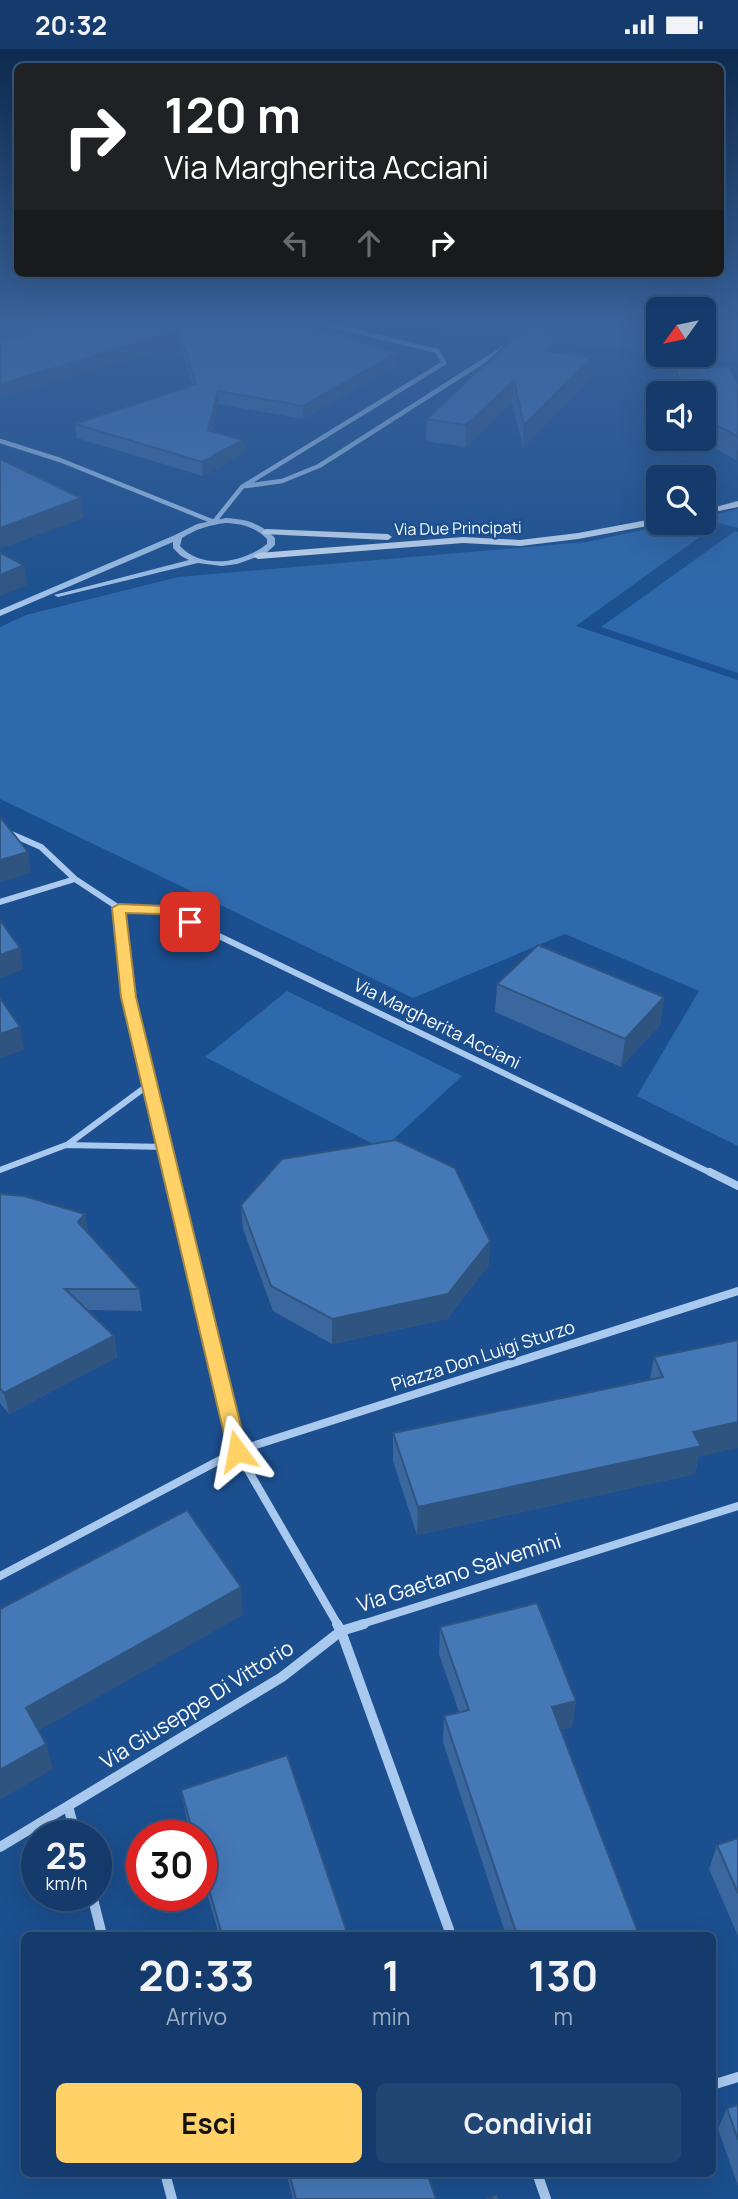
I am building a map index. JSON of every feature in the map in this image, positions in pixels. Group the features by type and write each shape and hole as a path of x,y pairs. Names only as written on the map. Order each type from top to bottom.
{"main road":[{"path":"716,509 738,504"},
{"name":"Via Due Principati","path":"258,556 463,540 520,543 578,536 646,522"},
{"path":"266,531 463,540"}],"street":[{"path":"214,522 242,487 347,422"},
{"path":"242,487 282,481 318,467 387,422"},
{"path":"0,441 60,460 214,522"},
{"path":"0,613 178,537 198,525 240,522 266,531 271,538 271,545 258,556 228,563 199,561 24,603"},
{"path":"178,537 178,550 199,561"},
{"path":"0,829 41,847 75,879 119,908 129,997 167,1147 237,1451 341,1631"},
{"path":"0,902 75,879"},
{"name":"Via Margherita Acciani","path":"119,908 165,910 738,1186"},
{"path":"0,1170 66,1145 151,1083"},
{"path":"66,1145 167,1147"},
{"name":"Piazza Don Luigi Sturzo","path":"0,1576 237,1451 738,1291"},
{"name":"Via Gaetano Salvemini","path":"450,1932 341,1631 738,1506"},
{"name":"Via Giuseppe Di Vittorio","path":"0,1847 282,1678 341,1631"},
{"path":"68,1806 72,1820"},
{"path":"96,1911 101,1932"},
{"path":"716,2084 738,2077"},
{"path":"166,2177 172,2199"},
{"path":"538,2177 546,2199"}],"shaded area":[{"path":"738,509 738,528 719,523 716,525 716,514"},
{"path":"646,529 646,535 702,535 576,626 738,680 738,1146 637,1096 699,991 565,934 413,998 0,799 0,627 26,615 178,577 587,542"},
{"path":"735,531 738,532 738,673 601,627"},
{"path":"287,991 462,1076 383,1149 205,1057"}],"building":[{"path":"210,422 208,430 243,440 202,462 75,424"},
{"path":"716,422 738,422 738,437 716,425"},
{"path":"0,459 81,498 0,528"},
{"path":"0,553 24,565 0,575"},
{"path":"0,817 28,852 0,860"},
{"path":"0,920 20,948 0,955"},
{"path":"538,945 664,997 625,1039 497,984"},
{"path":"0,998 20,1027 0,1034"},
{"path":"396,1140 455,1168 490,1241 448,1294 332,1319 271,1286 241,1205 282,1159"},
{"path":"0,1194 24,1196 85,1214 78,1222 139,1289 65,1289 114,1336 4,1393 0,1388"},
{"path":"738,1340 738,1422 693,1432 701,1446 418,1507 393,1433 663,1377 654,1357"},
{"path":"187,1510 241,1587 26,1708 46,1744 0,1770 0,1609"},
{"path":"537,1603 576,1701 552,1707 638,1932 516,1932 444,1716 469,1710 440,1627"},
{"path":"287,1755 347,1932 221,1932 215,1911 217,1820 189,1820 181,1790"},
{"path":"738,1838 738,1893 717,1845"},
{"path":"738,2105 738,2140 727,2108"},
{"path":"290,2177 428,2177 436,2199 296,2199"}],"route":[{"path":"190,922 165,910 119,908 129,997 167,1147 237,1451"}]}
